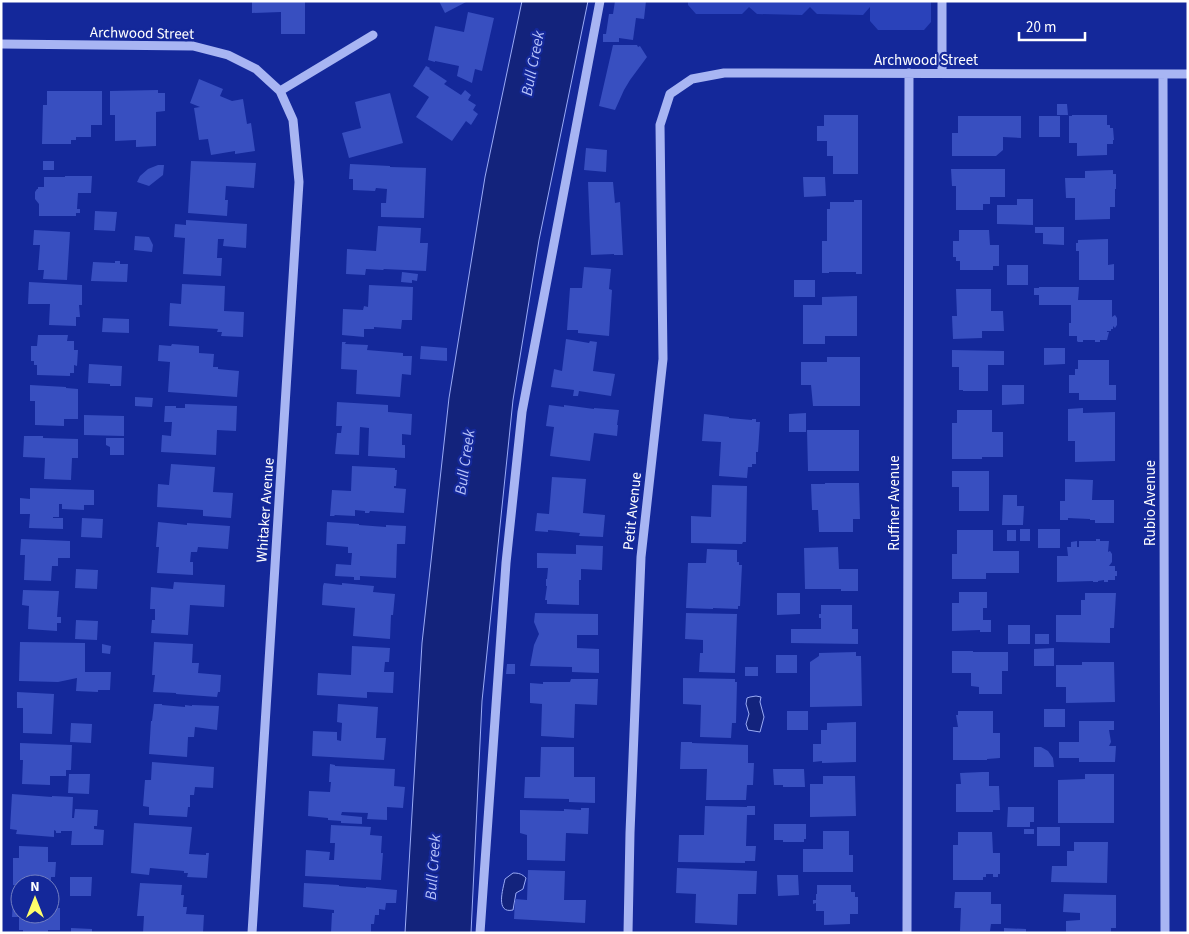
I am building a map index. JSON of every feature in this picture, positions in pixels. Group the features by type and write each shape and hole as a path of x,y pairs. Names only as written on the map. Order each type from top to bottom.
{"street":[{"path":"480,933 506,563 522,412 600,1"},
{"path":"942,1 942,73"},
{"path":"280,92 373,35"},
{"name":"Archwood Street","path":"1,44 194,46 228,55 249,65 256,69 280,92"},
{"name":"Archwood Street","path":"670,94 692,79 724,73 1188,74"},
{"name":"Ruffner Avenue","path":"907,933 909,73"},
{"name":"Rubio Avenue","path":"1163,74 1165,933"},
{"name":"Whitaker Avenue","path":"252,933 299,182 293,120 280,92"},
{"name":"Petit Avenue","path":"628,933 630,823 640,557 663,359 660,125 670,94"}],"shaded area":[{"path":"688,1 931,1 931,22 924,30 878,30 870,21 870,7 863,15 817,14 810,7 802,15 757,14 749,7 742,14 696,14 688,5"}],"water":[{"name":"Bull Creek","path":"522,1 588,1 539,240 513,400 482,701 471,933 405,933 422,643 449,398 485,177"},
{"path":"761,697 760,702 764,717 760,732 748,730 746,724 749,714 746,704 747,698"},
{"path":"513,873 520,874 526,878 523,889 516,893 513,910 507,910 502,905 502,894 505,879"}],"building":[{"path":"252,1 305,1 305,34 281,34 281,12 252,13"},
{"path":"439,1 468,1 445,13"},
{"path":"615,1 646,1 644,19 636,18 633,40 619,38 619,42 603,42 603,34 606,34 609,14 613,14"},
{"path":"468,12 494,18 482,71 475,69 472,83 457,76 459,66 428,60 435,26 464,32"},
{"path":"613,45 640,46 647,57 630,80 615,110 599,106"},
{"path":"426,66 447,81 444,84 461,95 465,90 471,95 468,100 476,105 473,110 478,114 471,125 466,121 452,141 416,117 429,97 413,86"},
{"path":"199,79 223,89 220,96 232,101 243,99 247,124 251,123 255,151 235,154 235,151 211,155 208,139 199,140 194,108 200,107 190,103"},
{"path":"158,90 158,93 165,93 165,111 156,112 156,146 136,147 136,140 115,141 115,115 110,115 110,91"},
{"path":"47,91 102,91 102,125 91,125 91,137 76,137 76,140 71,140 71,144 42,144 43,105 47,105"},
{"path":"390,93 403,143 349,158 342,133 361,128 355,102"},
{"path":"1057,104 1067,104 1068,115 1057,115"},
{"path":"824,115 858,115 858,174 833,174 833,156 827,156 827,141 817,141 817,126 824,126"},
{"path":"1107,115 1107,125 1113,128 1114,140 1113,144 1107,144 1107,155 1077,156 1077,143 1069,143 1069,116"},
{"path":"958,116 1021,116 1021,138 1003,137 1003,150 996,156 952,156 952,133 958,133"},
{"path":"1039,116 1060,116 1060,137 1039,137"},
{"path":"586,148 607,150 606,172 584,170"},
{"path":"43,161 54,161 54,170 43,170"},
{"path":"191,161 256,163 254,188 226,186 225,200 228,200 227,216 188,213"},
{"path":"350,164 426,168 424,218 381,217 381,203 386,203 387,189 376,188 375,191 353,190 353,179 349,179"},
{"path":"164,165 163,175 149,186 137,182 140,176 148,169"},
{"path":"951,169 1005,169 1005,197 990,197 990,204 983,204 983,210 956,210 956,186 952,186"},
{"path":"1113,170 1113,174 1116,174 1115,207 1110,207 1110,219 1075,220 1075,198 1066,198 1065,178 1085,178 1085,171"},
{"path":"92,176 91,193 78,193 77,209 80,209 80,213 76,213 76,216 39,216 39,204 35,199 35,192 38,187 44,187 44,177"},
{"path":"803,177 825,177 826,196 804,197"},
{"path":"588,182 613,182 615,203 620,202 623,255 591,255"},
{"path":"1017,199 1033,199 1033,225 997,224 997,205 1017,205"},
{"path":"854,200 862,200 862,274 856,274 856,272 822,273 822,241 827,241 827,209 830,209 830,202 854,202"},
{"path":"95,211 117,212 115,231 94,230"},
{"path":"186,220 247,224 246,248 223,246 224,239 218,239 217,258 222,258 221,276 183,274 185,238 174,237 175,224 186,225"},
{"path":"378,226 421,228 420,243 428,243 426,271 366,269 365,275 346,274 347,249 376,251"},
{"path":"1035,227 1064,227 1064,245 1043,244 1043,233 1035,233"},
{"path":"34,230 70,232 67,280 43,279 44,270 38,270 40,245 33,245"},
{"path":"959,230 989,230 990,245 999,245 999,266 993,266 993,270 960,270 960,261 956,261 956,257 953,257 953,241 959,241"},
{"path":"135,236 149,237 153,245 152,252 134,250"},
{"path":"1108,239 1108,265 1114,264 1114,280 1079,280 1079,251 1076,251 1078,240"},
{"path":"115,261 120,261 120,264 128,264 127,282 91,281 93,262 115,263"},
{"path":"1007,265 1028,265 1028,285 1007,285"},
{"path":"584,267 611,269 609,289 612,290 609,336 578,333 578,330 567,330 570,288 582,288"},
{"path":"402,272 418,274 417,281 412,280 412,283 401,282"},
{"path":"794,280 815,280 815,297 794,297"},
{"path":"29,282 82,285 82,305 79,305 80,317 76,317 76,326 49,325 50,304 28,304"},
{"path":"182,284 225,286 224,311 244,312 243,337 221,336 222,332 217,332 218,329 169,326 170,303 181,304"},
{"path":"369,285 413,287 412,320 402,320 401,329 374,327 374,329 364,329 364,337 342,335 343,309 363,310 364,306 368,307"},
{"path":"1079,287 1078,300 1112,300 1112,317 1115,315 1117,318 1117,325 1115,328 1113,326 1111,331 1107,331 1109,332 1107,340 1095,342 1095,340 1083,340 1083,342 1078,342 1077,336 1069,336 1071,305 1039,305 1039,295 1034,295 1034,288"},
{"path":"956,289 991,289 991,311 1003,311 1004,331 982,331 982,338 953,339 952,316 957,316"},
{"path":"857,296 857,336 825,336 825,344 803,344 803,305 822,305 822,297"},
{"path":"103,318 129,319 129,333 102,332"},
{"path":"38,335 68,335 67,341 74,341 74,350 78,350 77,366 74,365 74,373 70,373 70,376 37,375 37,365 34,365 34,361 31,361 31,346 37,346"},
{"path":"566,339 589,343 590,341 597,342 593,371 615,374 611,396 579,391 578,396 573,396 574,390 551,387 554,369 562,371"},
{"path":"342,342 346,342 345,344 368,345 367,350 403,353 403,356 412,356 411,375 402,374 400,397 356,394 357,370 341,369"},
{"path":"172,344 199,346 199,353 214,354 213,367 239,371 237,397 168,392 170,362 158,361 159,345 171,346"},
{"path":"421,346 447,348 447,361 420,359"},
{"path":"1044,348 1065,348 1065,364 1044,365"},
{"path":"952,350 1004,351 1004,365 988,365 988,391 959,390 959,367 952,367"},
{"path":"827,357 860,357 860,406 813,406 811,385 801,385 801,362 827,362"},
{"path":"1078,360 1109,360 1109,385 1116,385 1116,400 1079,400 1079,393 1069,393 1069,375 1075,375 1075,369 1078,369"},
{"path":"89,364 122,366 121,386 88,383"},
{"path":"30,385 78,389 78,419 64,419 64,426 35,425 35,401 30,401"},
{"path":"1002,385 1024,385 1024,404 1002,405"},
{"path":"135,397 153,398 152,407 135,406"},
{"path":"337,402 388,405 388,412 412,414 411,435 402,434 402,445 405,445 405,458 368,456 369,428 360,427 359,455 335,454 337,433 341,433 342,426 336,426"},
{"path":"185,404 237,406 236,431 217,430 216,455 161,452 162,435 171,436 172,422 164,422 165,406 185,408"},
{"path":"549,405 619,410 617,436 594,433 590,461 550,456 554,427 546,426"},
{"path":"1083,408 1083,413 1115,412 1115,461 1075,462 1075,441 1068,441 1068,409"},
{"path":"957,410 992,410 992,432 1003,432 1003,457 952,459 952,423 957,423"},
{"path":"806,413 806,432 789,432 789,414"},
{"path":"704,414 729,418 756,419 756,422 760,422 756,464 748,467 747,478 719,476 721,442 702,441"},
{"path":"84,415 124,416 124,436 84,435"},
{"path":"807,430 859,430 859,471 808,471"},
{"path":"24,436 78,439 78,458 72,458 71,480 44,479 45,458 23,457"},
{"path":"106,438 124,438 124,455 110,455 110,447 106,445"},
{"path":"171,464 215,467 213,492 233,493 231,518 203,516 203,510 157,507 158,484 169,485"},
{"path":"352,466 395,468 397,470 396,486 394,488 406,489 404,513 370,511 365,513 365,511 355,510 355,516 330,516 332,490 351,491"},
{"path":"952,471 989,471 989,511 959,511 959,487 952,487"},
{"path":"552,477 586,479 583,513 605,515 603,537 579,536 580,533 548,530 548,532 535,531 537,513 549,514"},
{"path":"1065,479 1093,480 1092,500 1114,500 1114,523 1095,523 1095,520 1090,519 1068,518 1068,520 1060,520 1060,501 1065,501"},
{"path":"859,483 860,519 853,519 853,532 819,532 818,510 812,510 811,484"},
{"path":"712,485 747,486 746,542 742,544 691,543 691,516 711,517"},
{"path":"30,488 94,490 94,505 84,505 84,510 62,509 62,504 59,504 59,517 53,518 63,518 63,529 29,528 30,514 20,514 20,498 30,499"},
{"path":"1003,495 1017,495 1017,506 1024,506 1023,525 1002,525"},
{"path":"82,518 103,519 102,538 81,537"},
{"path":"158,522 230,526 228,549 198,547 197,552 191,552 190,562 193,562 193,575 157,573 159,547 156,547"},
{"path":"327,522 386,527 386,525 406,526 405,544 397,544 396,578 360,576 360,580 354,580 354,577 335,576 336,564 351,565 352,553 348,553 348,547 326,545"},
{"path":"1020,529 1030,529 1030,541 1020,541"},
{"path":"1038,529 1060,529 1060,548 1038,548"},
{"path":"957,530 993,530 993,551 1019,551 1019,573 986,573 986,579 952,579 952,554 957,554"},
{"path":"1007,530 1016,530 1016,541 1007,541"},
{"path":"21,539 70,541 70,558 58,558 58,566 52,566 51,581 24,580 25,555 20,555"},
{"path":"1096,539 1109,541 1108,552 1110,551 1112,554 1112,562 1109,566 1115,566 1117,576 1115,576 1115,580 1108,580 1108,582 1104,582 1104,580 1098,582 1057,582 1057,556 1068,556 1067,547 1071,547 1071,542 1077,541 1077,547 1079,547 1079,541 1096,541"},
{"path":"576,545 603,546 602,570 581,569 579,605 547,604 547,600 545,600 548,568 537,568 537,553 576,554"},
{"path":"838,547 839,569 858,569 858,591 805,589 804,548"},
{"path":"707,549 737,550 737,562 739,562 739,565 742,565 740,606 738,606 738,609 686,608 688,563 706,563"},
{"path":"76,569 98,570 97,589 75,588"},
{"path":"174,582 225,585 224,607 190,605 188,635 151,633 152,620 155,620 155,609 150,609 151,587 173,589"},
{"path":"324,583 374,586 373,592 395,594 393,615 391,615 390,639 353,636 355,608 322,605"},
{"path":"23,590 59,591 57,617 61,617 61,623 57,623 57,631 28,629 29,606 22,605"},
{"path":"959,592 987,592 987,608 983,608 983,620 991,620 991,632 980,632 980,630 952,631 952,603 959,603"},
{"path":"777,593 800,593 800,614 777,615"},
{"path":"1085,593 1116,593 1114,628 1110,628 1110,643 1056,642 1056,615 1081,615 1081,600 1085,600"},
{"path":"821,605 852,605 852,629 858,629 858,644 791,643 791,629 821,629 819,614 821,614"},
{"path":"535,613 598,614 598,635 577,635 577,648 599,649 599,673 572,672 572,667 530,666 534,645 539,634 534,622"},
{"path":"686,613 737,614 735,673 699,672 700,653 703,653 703,640 685,639"},
{"path":"76,620 98,621 97,640 75,639"},
{"path":"1008,625 1030,625 1030,644 1008,644"},
{"path":"1035,634 1049,634 1049,644 1035,644"},
{"path":"20,642 85,643 85,672 111,672 110,690 98,690 98,692 76,691 77,678 58,682 19,681"},
{"path":"154,642 193,644 192,663 199,663 198,673 221,675 220,692 218,692 217,697 153,692 155,675 152,675"},
{"path":"102,644 111,646 110,654 102,653"},
{"path":"352,646 390,648 389,662 385,662 384,672 394,672 393,693 367,692 367,698 317,695 318,673 351,675"},
{"path":"1054,648 1054,666 1034,666 1034,649"},
{"path":"952,651 1008,652 1008,671 1002,671 1002,694 979,694 979,687 971,686 971,673 952,673"},
{"path":"856,652 856,656 861,656 862,706 810,707 810,662 819,656 819,653"},
{"path":"776,655 797,655 797,673 776,673"},
{"path":"1082,662 1114,662 1115,702 1066,703 1066,687 1056,687 1056,665 1082,665"},
{"path":"507,664 515,664 515,674 506,674"},
{"path":"745,667 758,667 758,676 745,676"},
{"path":"683,678 735,679 735,682 737,682 736,723 732,723 731,738 700,737 701,705 683,704"},
{"path":"571,679 598,679 597,705 575,704 574,738 541,736 542,704 530,703 530,683 570,682"},
{"path":"17,692 54,694 52,734 23,733 23,708 17,708"},
{"path":"154,704 185,707 185,705 219,706 217,730 195,727 194,737 188,737 187,757 149,754"},
{"path":"338,704 378,707 376,738 386,738 384,760 312,756 313,731 337,732 337,740 341,741 342,723 337,722"},
{"path":"1044,709 1065,709 1065,727 1044,727"},
{"path":"787,711 808,711 808,730 787,730"},
{"path":"958,711 993,711 993,733 1000,733 1000,758 953,760 953,727 958,727 956,715 958,715"},
{"path":"1079,721 1114,721 1114,730 1109,730 1111,742 1109,746 1116,746 1115,762 1079,762 1079,758 1059,758 1059,742 1079,742"},
{"path":"856,722 856,762 813,762 813,744 821,744 821,730 827,730 827,723"},
{"path":"71,723 92,724 91,743 70,742"},
{"path":"681,742 748,745 748,763 754,763 753,785 747,785 746,800 706,800 707,769 680,769"},
{"path":"20,743 72,745 71,770 66,770 66,776 50,776 50,785 22,784 23,760 20,760"},
{"path":"541,747 574,747 574,777 595,777 595,803 569,802 569,799 524,798 525,777 540,777"},
{"path":"1034,747 1041,747 1048,751 1053,758 1054,767 1034,767"},
{"path":"152,762 214,767 213,788 195,787 194,795 190,795 190,807 188,807 187,817 149,815 149,807 143,806 145,780 151,780"},
{"path":"330,764 335,766 395,769 394,786 405,787 403,808 387,807 387,820 367,819 368,813 342,812 341,815 362,817 362,824 341,823 341,821 328,820 328,818 308,816 309,791 330,792"},
{"path":"773,769 804,769 805,787 774,785"},
{"path":"989,772 989,786 999,786 1000,810 993,810 993,812 956,812 956,784 961,784 960,773"},
{"path":"69,774 90,774 89,794 68,793"},
{"path":"1085,774 1114,774 1114,823 1058,823 1058,780 1085,779"},
{"path":"823,776 855,776 856,816 810,817 810,784 823,784"},
{"path":"12,794 73,797 72,818 74,818 75,809 98,810 97,826 94,826 94,829 104,830 103,845 71,845 72,831 56,833 54,830 54,837 16,834 17,830 10,829"},
{"path":"705,806 755,806 755,815 747,815 746,846 756,846 755,861 745,861 745,863 678,862 679,835 704,835"},
{"path":"1008,807 1034,807 1034,822 1030,822 1030,827 1007,827"},
{"path":"581,808 589,808 588,834 566,833 565,861 527,860 527,835 520,833 520,810 564,811 564,809 581,810"},
{"path":"134,823 192,827 189,854 206,855 206,853 209,853 207,878 187,877 188,873 184,873 184,871 150,868 149,875 131,873"},
{"path":"774,824 806,824 806,839 804,839 804,842 774,840"},
{"path":"331,825 371,827 370,835 382,836 381,880 305,876 306,850 330,852 329,860 334,860 335,843 330,843"},
{"path":"1037,827 1060,827 1060,846 1037,846"},
{"path":"1024,829 1034,829 1034,834 1024,834"},
{"path":"823,831 849,831 849,855 853,855 853,872 803,872 803,849 823,849"},
{"path":"958,832 992,832 993,853 1000,853 1000,874 998,874 998,877 993,877 993,874 986,874 983,880 953,880 953,845 958,845"},
{"path":"1074,842 1108,842 1107,883 1051,882 1052,866 1067,866 1067,851 1074,851"},
{"path":"19,846 48,847 48,862 56,862 55,874 13,874 13,858 19,858"},
{"path":"677,868 757,871 756,894 738,894 737,925 695,923 696,894 676,893"},
{"path":"528,870 565,871 564,900 586,900 585,923 514,919 515,899 527,900"},
{"path":"777,875 798,875 799,895 778,896"},
{"path":"70,877 92,877 91,896 70,896"},
{"path":"140,883 182,885 181,895 184,895 183,907 187,907 186,914 204,915 203,933 143,933 144,916 137,916"},
{"path":"304,883 397,890 396,903 386,903 385,910 379,909 379,915 375,915 374,924 371,924 371,933 331,933 332,913 334,913 334,910 303,907"},
{"path":"817,885 851,885 851,892 855,892 855,897 858,897 858,914 850,914 850,924 824,925 824,911 816,911 816,903 813,904 813,900 816,900"},
{"path":"955,892 991,892 991,904 1001,904 1001,924 991,924 990,931 960,931 961,908 954,908"},
{"path":"1064,894 1116,895 1116,928 1111,928 1111,933 1066,933 1066,921 1080,920 1080,913 1063,912"},
{"path":"19,924 60,924 60,930 48,930 48,933 23,933 23,930 19,930"},
{"path":"71,928 92,929 92,933 71,933"},
{"path":"1004,928 1026,929 1026,933 1004,933"}]}
